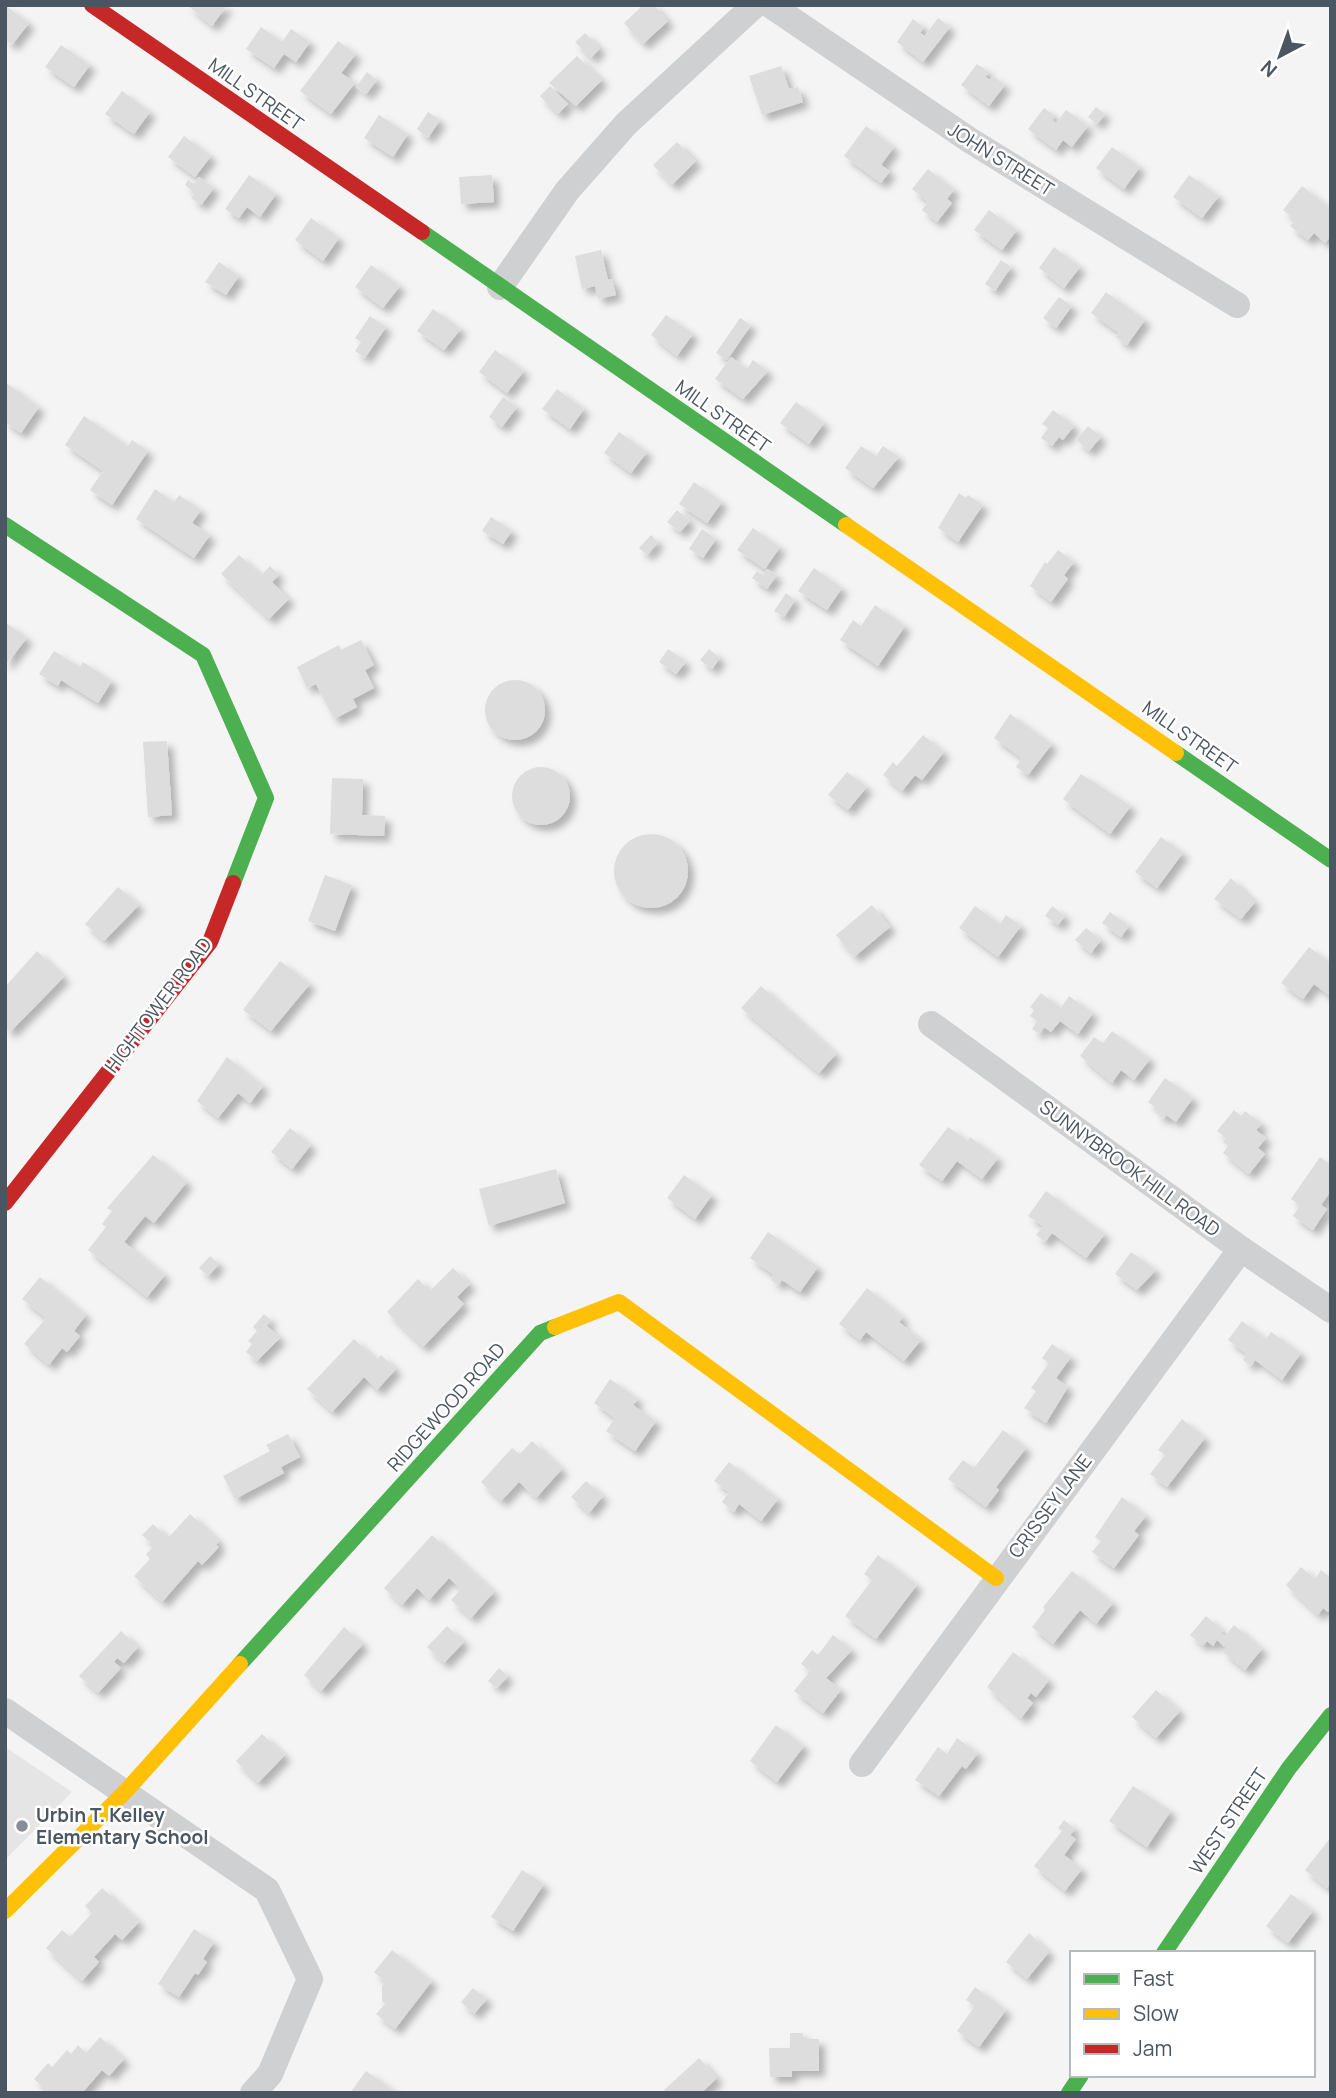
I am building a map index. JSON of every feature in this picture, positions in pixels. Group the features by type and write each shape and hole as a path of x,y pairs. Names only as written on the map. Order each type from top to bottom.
{"street":[{"name":"MILL STREET","path":"92,5 1331,860"},
{"path":"500,287 567,191 626,124 755,5"},
{"name":"JOHN STREET","path":"770,5 971,141 1237,304"},
{"name":"HIGHTOWER ROAD","path":"5,525 203,654 266,798 210,942 5,1203"},
{"name":"SUNNYBROOK HILL ROAD","path":"931,1024 1241,1249 1331,1310"},
{"name":"CRISSEY LANE","path":"862,1764 996,1578 1241,1249"},
{"name":"RIDGEWOOD ROAD","path":"5,1911 125,1792 540,1333 619,1302 996,1578"},
{"path":"5,1711 267,1890 310,1979 270,2074 253,2093"},
{"name":"WEST STREET","path":"1165,1951 1289,1768 1331,1715"},
{"path":"1069,2093 1080,2077"}],"shaded area":[{"name":"Urbin T. Kelley Elementary School","path":"5,1747 72,1792 5,1860"}],"building":[{"path":"5,5 29,23 12,45 5,39"},
{"path":"187,5 227,5 212,26"},
{"path":"638,5 654,5 668,21 643,44 624,23 640,8"},
{"path":"938,18 950,27 923,62 897,42 913,19 924,27 920,33 925,36"},
{"path":"261,27 282,42 291,29 310,42 296,62 284,54 274,68 246,49"},
{"path":"585,33 600,48 591,58 575,42"},
{"path":"338,41 356,54 341,73 355,83 331,114 300,91"},
{"path":"61,45 90,65 74,87 45,67"},
{"path":"577,56 602,80 576,106 549,83"},
{"path":"977,64 989,72 985,77 990,80 993,76 1005,85 989,106 961,85"},
{"path":"781,66 789,89 798,87 803,102 762,115 749,76"},
{"path":"367,72 377,80 366,94 356,87"},
{"path":"550,86 568,104 558,114 540,96"},
{"path":"122,91 150,112 134,134 105,114"},
{"path":"1096,107 1105,114 1097,124 1088,117"},
{"path":"1044,108 1055,116 1052,120 1056,123 1066,110 1088,126 1072,147 1063,140 1056,150 1028,129"},
{"path":"428,112 440,120 428,138 417,129"},
{"path":"379,115 408,134 393,157 364,138"},
{"path":"866,126 894,147 881,165 890,171 881,183 844,156"},
{"path":"184,136 211,156 195,177 168,157"},
{"path":"677,142 696,161 672,185 653,165"},
{"path":"1112,147 1140,167 1124,189 1096,168"},
{"path":"928,169 954,190 947,199 952,203 937,222 922,210 928,202 912,189"},
{"path":"249,175 276,194 260,217 247,207 239,218 225,209"},
{"path":"492,175 494,202 461,204 459,177"},
{"path":"1189,175 1219,196 1202,218 1173,197"},
{"path":"199,177 214,188 201,205 191,198 195,193 185,185 188,180 194,184"},
{"path":"1302,186 1331,209 1331,236 1325,243 1314,233 1308,240 1290,226 1295,220 1283,210"},
{"path":"989,210 1017,230 1002,250 974,230"},
{"path":"311,218 339,238 323,261 295,240"},
{"path":"1054,247 1080,267 1064,288 1039,268"},
{"path":"601,250 608,280 612,279 616,295 598,299 595,286 582,289 575,256"},
{"path":"1001,260 1011,267 995,291 985,284"},
{"path":"219,262 239,276 226,295 205,282"},
{"path":"371,265 400,286 383,308 355,287"},
{"path":"1106,292 1145,320 1127,345 1116,337 1119,333 1091,313"},
{"path":"1059,297 1072,306 1056,328 1043,318"},
{"path":"433,309 461,329 444,350 417,331"},
{"path":"666,315 693,334 677,356 651,335"},
{"path":"370,316 386,327 365,358 355,351 361,342 355,338"},
{"path":"740,318 751,325 727,360 716,353"},
{"path":"495,350 524,371 507,393 479,372"},
{"path":"731,357 747,369 753,360 768,371 743,399 715,379"},
{"path":"5,382 39,407 21,433 5,422"},
{"path":"557,389 584,409 570,429 542,409"},
{"path":"503,397 517,407 502,427 489,417"},
{"path":"796,402 824,423 809,444 780,423"},
{"path":"1053,410 1074,426 1063,440 1059,437 1052,446 1041,438 1048,428 1042,424"},
{"path":"84,416 128,446 132,440 148,451 112,505 90,490 103,471 65,445"},
{"path":"1088,426 1101,437 1089,451 1076,440"},
{"path":"619,432 647,452 631,473 604,453"},
{"path":"861,446 876,456 883,446 899,457 873,488 845,468"},
{"path":"694,482 722,502 707,523 679,504"},
{"path":"155,489 174,502 179,495 201,510 192,523 210,535 194,558 136,519"},
{"path":"959,493 966,498 968,495 983,505 958,542 938,528"},
{"path":"677,510 690,521 680,532 667,522"},
{"path":"491,517 512,531 503,544 482,531"},
{"path":"753,528 780,547 765,569 737,550"},
{"path":"702,529 716,539 703,558 689,549"},
{"path":"651,535 658,542 647,555 639,548"},
{"path":"1058,550 1074,562 1064,575 1068,579 1051,602 1030,586 1045,562 1047,564"},
{"path":"239,555 261,575 270,566 279,575 272,582 289,599 269,619 221,574"},
{"path":"814,568 842,588 827,610 798,591"},
{"path":"767,569 777,575 767,589 752,578 757,571 763,575"},
{"path":"786,593 795,600 784,617 774,611"},
{"path":"875,605 905,626 878,666 840,640 853,620 861,626"},
{"path":"5,622 27,638 5,666"},
{"path":"361,640 374,665 365,670 374,688 353,699 357,707 334,719 316,684 307,688 297,667 339,645 341,650"},
{"path":"668,649 686,662 676,674 659,662"},
{"path":"709,649 720,658 712,669 700,660"},
{"path":"54,651 80,667 83,662 112,681 98,703 61,680 58,686 39,674"},
{"path":"509,680 521,680 537,688 543,698 543,722 537,732 521,740 509,740 493,732 485,716 485,704 493,688"},
{"path":"1010,714 1052,744 1028,775 1016,767 1022,758 994,738"},
{"path":"923,735 944,752 922,780 915,775 902,791 883,775 893,762 897,766"},
{"path":"167,741 172,815 148,817 143,742"},
{"path":"535,767 547,767 562,775 570,790 570,802 562,817 547,825 535,825 520,817 512,802 512,790 520,775"},
{"path":"847,772 867,787 848,810 828,795"},
{"path":"1081,774 1131,806 1110,834 1063,799"},
{"path":"332,778 363,779 362,815 385,816 384,836 330,834"},
{"path":"644,834 658,834 672,840 682,850 688,871 686,885 672,902 658,908 644,908 630,902 620,892 614,878 614,864 620,850 630,840"},
{"path":"1161,837 1183,853 1157,888 1135,872"},
{"path":"325,875 352,885 335,931 308,921"},
{"path":"1231,878 1255,902 1241,919 1214,899"},
{"path":"118,887 139,905 104,941 85,924"},
{"path":"872,905 890,927 854,957 836,935"},
{"path":"975,906 1000,924 1006,915 1021,926 998,957 959,928"},
{"path":"1052,906 1065,916 1058,925 1045,916"},
{"path":"1110,912 1129,926 1121,937 1102,923"},
{"path":"1086,928 1101,940 1091,953 1075,940"},
{"path":"1309,947 1331,964 1331,997 1314,984 1303,999 1281,983"},
{"path":"37,951 64,977 10,1032 5,1027 5,987"},
{"path":"280,961 310,984 271,1031 243,1010"},
{"path":"761,986 836,1054 819,1073 741,1008"},
{"path":"1041,993 1061,1008 1069,996 1093,1013 1078,1034 1060,1021 1051,1032 1044,1027 1039,1034 1032,1029 1037,1021 1030,1016 1034,1010 1030,1007"},
{"path":"1112,1031 1150,1059 1134,1080 1121,1070 1112,1083 1080,1056 1094,1037 1103,1043"},
{"path":"227,1057 263,1086 250,1103 238,1093 218,1118 197,1101"},
{"path":"1165,1078 1193,1098 1176,1122 1166,1115 1164,1119 1156,1113 1158,1109 1148,1102"},
{"path":"1234,1110 1241,1116 1245,1111 1262,1124 1256,1130 1266,1138 1258,1148 1265,1154 1249,1174 1223,1153 1228,1146 1223,1142 1226,1138 1217,1131"},
{"path":"948,1127 968,1141 970,1137 998,1158 982,1179 957,1161 942,1181 919,1165"},
{"path":"290,1128 311,1145 292,1169 271,1152"},
{"path":"153,1155 187,1182 154,1223 145,1216 124,1242 165,1275 147,1297 88,1250 106,1227 102,1224 112,1211 107,1208"},
{"path":"1320,1157 1331,1165 1331,1191 1321,1205 1327,1209 1313,1230 1293,1216 1300,1205 1291,1199"},
{"path":"556,1169 565,1203 489,1226 479,1189"},
{"path":"684,1175 712,1195 695,1219 667,1198"},
{"path":"1046,1191 1105,1234 1086,1258 1052,1233 1045,1242 1036,1235 1043,1226 1028,1216"},
{"path":"768,1232 818,1267 800,1292 782,1280 778,1285 771,1280 774,1275 750,1258"},
{"path":"1131,1252 1156,1270 1137,1290 1115,1274"},
{"path":"210,1256 219,1264 208,1276 199,1268"},
{"path":"453,1268 470,1284 457,1297 464,1304 423,1347 387,1312 418,1279 430,1291"},
{"path":"40,1277 86,1315 74,1331 80,1336 67,1352 62,1348 49,1365 24,1344 46,1318 22,1299"},
{"path":"867,1288 903,1317 899,1322 921,1340 904,1361 866,1332 860,1340 839,1324"},
{"path":"264,1314 271,1320 266,1325 280,1338 257,1361 246,1352 252,1344 248,1341 257,1331 253,1327"},
{"path":"1242,1321 1266,1339 1271,1332 1301,1353 1282,1380 1255,1360 1251,1366 1243,1360 1247,1354 1228,1340"},
{"path":"354,1339 376,1360 381,1355 396,1369 377,1390 364,1377 332,1412 307,1389"},
{"path":"1052,1344 1071,1357 1056,1378 1068,1387 1046,1423 1024,1408 1036,1391 1031,1388 1049,1363 1042,1358"},
{"path":"610,1379 638,1399 633,1405 656,1421 635,1451 606,1431 615,1418 594,1403"},
{"path":"1182,1419 1205,1438 1167,1487 1150,1474 1165,1455 1158,1450"},
{"path":"1003,1430 1026,1448 996,1487 999,1490 986,1507 948,1479 963,1460 974,1468"},
{"path":"288,1434 300,1457 281,1467 284,1473 235,1499 223,1476 270,1451 266,1445"},
{"path":"532,1441 562,1469 536,1498 519,1482 501,1501 481,1482 512,1448 520,1454"},
{"path":"729,1462 778,1499 761,1521 739,1504 734,1512 722,1502 729,1492 714,1481"},
{"path":"586,1481 603,1496 589,1513 571,1497"},
{"path":"1122,1497 1146,1516 1134,1531 1139,1535 1114,1568 1092,1552 1101,1541 1095,1537"},
{"path":"190,1514 219,1541 216,1545 219,1547 202,1565 198,1561 162,1602 134,1576 150,1559 146,1554 154,1546 142,1535 153,1524 168,1538"},
{"path":"432,1535 494,1592 471,1618 451,1600 461,1589 449,1578 429,1600 417,1588 402,1605 384,1588"},
{"path":"878,1555 917,1585 876,1639 845,1616 872,1580 864,1574"},
{"path":"1301,1567 1315,1579 1321,1570 1331,1578 1331,1608 1328,1612 1323,1608 1318,1615 1286,1585"},
{"path":"1072,1571 1113,1603 1096,1624 1080,1610 1053,1644 1032,1627 1045,1610 1043,1607"},
{"path":"1206,1616 1225,1636 1234,1625 1262,1649 1245,1670 1223,1652 1226,1648 1217,1640 1213,1646 1207,1641 1203,1646 1190,1635"},
{"path":"447,1626 464,1642 444,1663 427,1647"},
{"path":"344,1627 363,1644 321,1691 304,1675"},
{"path":"121,1631 138,1647 124,1663 117,1658 114,1662 121,1668 98,1693 79,1676"},
{"path":"833,1635 852,1650 826,1678 841,1690 823,1713 794,1691 810,1671 801,1664 812,1650 818,1655"},
{"path":"1013,1652 1049,1680 1036,1697 1031,1693 1027,1698 1033,1703 1021,1718 987,1687"},
{"path":"499,1668 508,1676 497,1688 488,1681"},
{"path":"1156,1690 1180,1711 1156,1738 1132,1717"},
{"path":"776,1725 804,1746 777,1782 750,1761"},
{"path":"262,1734 285,1755 258,1783 236,1761"},
{"path":"957,1738 978,1753 966,1769 962,1766 939,1796 915,1780 938,1747 947,1754"},
{"path":"1133,1786 1171,1811 1147,1847 1109,1821"},
{"path":"1064,1820 1075,1829 1070,1835 1076,1839 1064,1855 1082,1869 1065,1891 1034,1866 1062,1831 1058,1828"},
{"path":"1331,1837 1331,1882 1327,1888 1305,1870"},
{"path":"522,1870 544,1884 513,1931 491,1917"},
{"path":"102,1888 139,1922 122,1940 115,1934 94,1957 99,1962 82,1981 46,1948 62,1930 70,1937 92,1913 85,1906"},
{"path":"1291,1894 1313,1911 1288,1943 1266,1926"},
{"path":"194,1929 214,1942 203,1959 207,1962 198,1975 195,1973 179,1997 158,1984"},
{"path":"1029,1933 1049,1952 1027,1979 1006,1962"},
{"path":"392,1950 432,1981 395,2029 376,2014 385,2004 382,2001 382,1986 386,1982 374,1972"},
{"path":"975,1987 1006,2010 979,2047 957,2031 975,2006 966,2000"},
{"path":"473,1988 487,1999 474,2014 461,2002"},
{"path":"790,2033 803,2033 803,2039 819,2039 819,2071 792,2071 792,2077 770,2077 769,2048 790,2048"},
{"path":"100,2037 124,2059 109,2076 102,2070 82,2093 50,2093 34,2079 48,2063 52,2067 67,2050 71,2054 78,2045 86,2053"},
{"path":"699,2058 717,2078 701,2093 666,2093 664,2090"},
{"path":"366,2071 397,2093 350,2093"}],"traffic: fast":[{"path":"422,232 846,525"},
{"path":"5,525 203,655 266,798 233,883"},
{"path":"1176,753 1331,860"},
{"path":"240,1664 540,1333 555,1327"},
{"path":"1165,1951 1289,1768 1331,1715"},
{"path":"1069,2093 1080,2077"}],"traffic: slow":[{"path":"846,525 1176,753"},
{"path":"555,1327 619,1302 996,1578"},
{"path":"5,1911 125,1792 240,1664"}],"traffic: jam":[{"path":"92,5 422,232"},
{"path":"5,1203 210,942 233,883"}],"place":[{"name":"Urbin T. Kelley Elementary School","path":"22,1826"}]}
